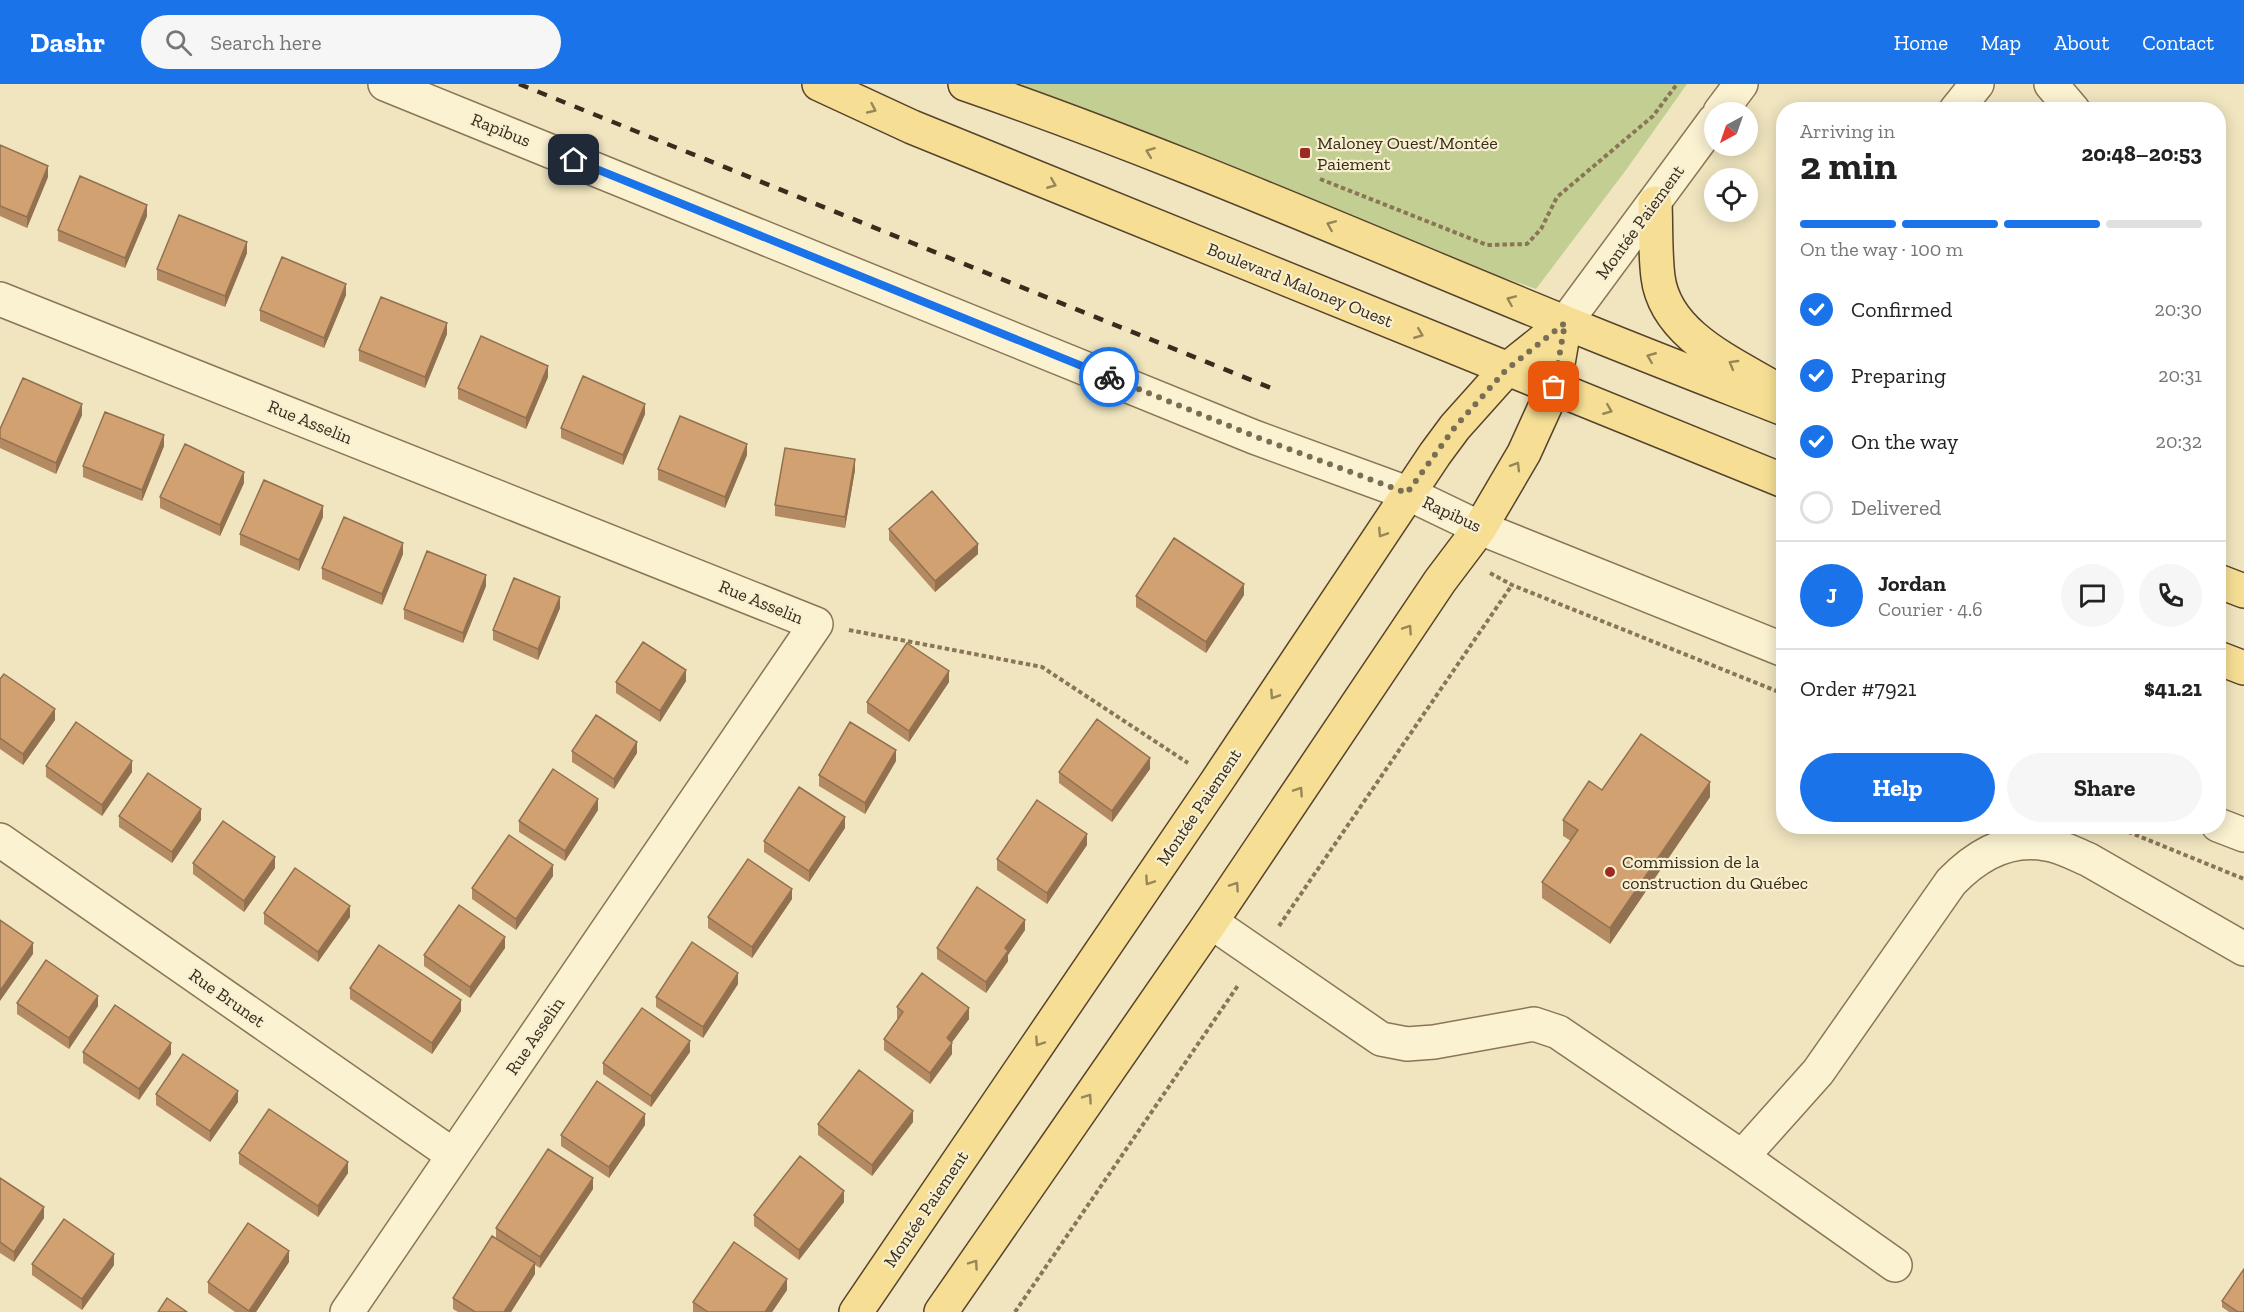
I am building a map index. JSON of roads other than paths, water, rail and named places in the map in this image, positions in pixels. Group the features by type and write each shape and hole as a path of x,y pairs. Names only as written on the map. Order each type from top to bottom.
{"main road":[{"name":"Boulevard Maloney Ouest","path":"819,84 912,127 1776,478"},
{"path":"965,84 1050,113 1216,178 1565,323 1776,406"},
{"path":"1656,203 1658,279 1668,306 1686,330 1714,353 1776,388"},
{"name":"Montée Paiement","path":"856,1312 1217,781 1407,493 1455,427 1506,370 1565,323"},
{"name":"Montée Paiement","path":"941,1312 1211,922 1440,581 1479,528 1524,453 1554,387 1565,323"},
{"path":"2226,584 2244,591"},
{"path":"2226,661 2244,668"}],"street":[{"name":"Rapibus","path":"385,84 1254,436 1407,493 1479,528 1776,647"},
{"path":"1728,102 1741,84"},
{"path":"1962,102 1977,84"},
{"path":"2051,84 2066,102"},
{"name":"Montée Paiement","path":"1565,323 1704,135"},
{"name":"Rue Asselin","path":"0,299 816,624 348,1312"},
{"path":"2226,828 2244,836"},
{"name":"Rue Brunet","path":"0,840 453,1155"},
{"path":"1742,1157 1818,1072 1951,882 1966,866 1986,853 2024,842 2065,849 2089,860 2244,949"},
{"path":"1211,922 1381,1039 1407,1044 1534,1024 1558,1032 1742,1157 1895,1265"}],"railway":[{"path":"519,84 1271,388"}],"place":[{"name":"Maloney Ouest/Montée Paiement","path":"1305,153"},
{"name":"Commission de la construction du Québec","path":"1610,872"}]}
